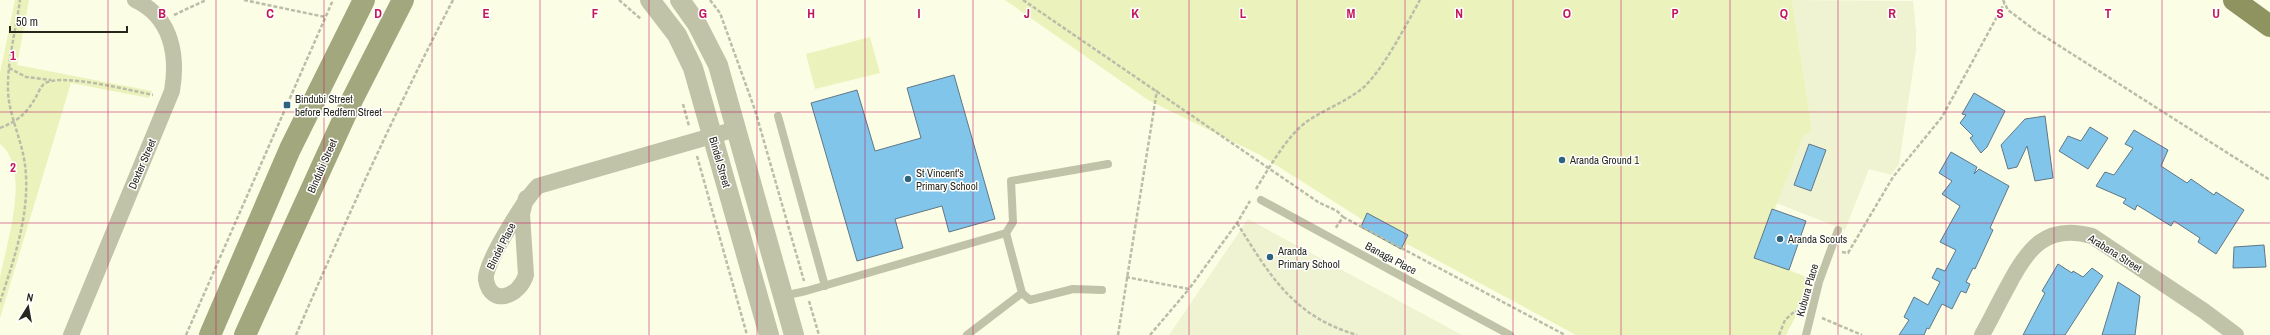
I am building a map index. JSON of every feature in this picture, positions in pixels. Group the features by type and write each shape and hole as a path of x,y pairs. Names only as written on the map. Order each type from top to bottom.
{"main road":[{"path":"210,335 290,149 364,0"},
{"name":"Bindubi Street","path":"245,335 353,98 403,0"},
{"path":"2234,0 2270,26"}],"street":[{"name":"Dexter Street","path":"71,335 170,98 176,70 174,49 171,39 161,22 136,0"},
{"path":"653,12 679,0 697,24 718,65 794,335"},
{"name":"Bindel Street","path":"653,12 677,35 693,68 769,335"},
{"name":"Bindel Place","path":"526,198 522,214 526,275 523,283 516,292 506,296 496,294 491,290 486,279 488,266 526,198 538,186 554,180 736,128"},
{"name":"Arabana Street","path":"1982,335 2027,253 2041,240 2058,233 2076,231 2092,236 2204,311 2236,335"},
{"path":"759,301 783,296"}],"lane":[{"path":"778,116 824,286"},
{"path":"783,296 824,286 1006,233 1013,222 1011,181 1108,164"},
{"name":"Banaga Place","path":"1261,200 1510,335"},
{"name":"Kubura Place","path":"1806,335 1819,282 1838,230"},
{"path":"1006,233 1022,293 1030,300 1073,289 1102,290"},
{"path":"967,335 1022,293"}],"path":[{"path":"0,302 16,251 26,201 25,165 8,92 9,68 20,0"},
{"path":"161,22 206,0"},
{"path":"244,0 325,17"},
{"path":"186,335 333,0"},
{"path":"296,335 354,201 423,57 453,0"},
{"path":"619,0 653,12"},
{"path":"710,0 720,13 755,110 819,335"},
{"path":"1023,0 1157,90 1318,202 1337,211 1343,217 1565,335"},
{"path":"1269,168 1303,125 1351,97 1365,85 1376,72 1420,0"},
{"path":"1831,250 1848,253 1893,177 1942,117 2004,4 2004,0"},
{"path":"2004,4 2008,10 2036,31 2270,180"},
{"path":"9,68 26,77 52,80 71,79 170,98"},
{"path":"0,128 15,123 25,115 43,84 52,80"},
{"path":"1118,335 1126,277 1157,90"},
{"path":"683,102 692,141 747,335"},
{"path":"1330,237 1343,217"},
{"path":"1150,335 1189,289 1237,223 1283,292 1316,318 1333,328 1357,335"},
{"path":"1126,277 1189,289"},
{"path":"1779,335 1785,320 1796,312"},
{"path":"1823,318 1862,335"}],"shaded area":[{"path":"15,0 29,0 17,65 152,91 149,98 71,83 0,318 0,278 11,227 16,188 14,171 9,156 0,144 0,73"},
{"path":"1005,0 1792,0 1812,130 1803,137 1759,249 1792,262 1789,270 1811,279 1806,301 1804,300 1786,335 1576,335 1407,244 1403,251 1359,227 1363,220 1260,155 1148,100"},
{"path":"1792,0 1913,1 1916,30 1916,50 1899,164 1891,175 1869,169 1845,230 1776,203 1803,137 1812,130"},
{"path":"870,37 880,73 815,89 806,54"},
{"name":"Aranda Primary School","path":"1248,219 1462,335 1169,335"}],"building":[{"name":"St Vincent's Primary School","path":"954,75 995,219 949,232 942,206 895,219 903,248 857,261 811,103 857,90 875,151 921,138 907,88"},
{"path":"1974,93 2005,111 1987,147 1981,153 1970,138 1973,136 1960,123 1966,115 1962,114"},
{"path":"2045,116 2053,178 2035,181 2027,146 2017,167 2008,169 2001,145 2025,119"},
{"path":"2090,127 2108,138 2088,169 2059,151 2068,136 2081,141"},
{"path":"2134,130 2168,150 2161,166 2187,183 2191,179 2214,195 2216,192 2244,210 2216,254 2198,242 2200,238 2174,221 2171,226 2137,205 2135,210 2123,203 2126,199 2096,186 2105,172 2114,175 2133,148 2125,144"},
{"path":"1809,144 1826,150 1811,191 1794,185"},
{"path":"1951,152 1977,167 1974,174 1979,169 2009,186 1990,228 1993,230 1975,269 1973,268 1966,282 1970,284 1966,293 1961,291 1952,309 1942,304 1929,329 1927,328 1924,335 1899,335 1909,320 1904,317 1914,297 1928,305 1940,282 1932,278 1937,268 1945,271 1956,250 1940,242 1960,206 1942,194 1952,181 1939,173"},
{"name":"Aranda Scouts","path":"1772,209 1806,221 1789,270 1754,258"},
{"path":"1367,213 1408,235 1401,249 1361,227"},
{"path":"2264,245 2266,267 2233,268 2234,247"},
{"path":"2058,264 2072,273 2073,271 2083,277 2092,268 2103,276 2065,335 2023,335 2045,293 2042,291"},
{"path":"2118,282 2140,296 2135,335 2102,335"}],"place":[{"name":"Bindubi Street before Redfern Street","path":"287,105"},
{"name":"Aranda Ground 1","path":"1562,160"},
{"name":"St Vincent's Primary School","path":"908,179"},
{"name":"Aranda Scouts","path":"1780,239"},
{"name":"Aranda Primary School","path":"1270,257"}]}
